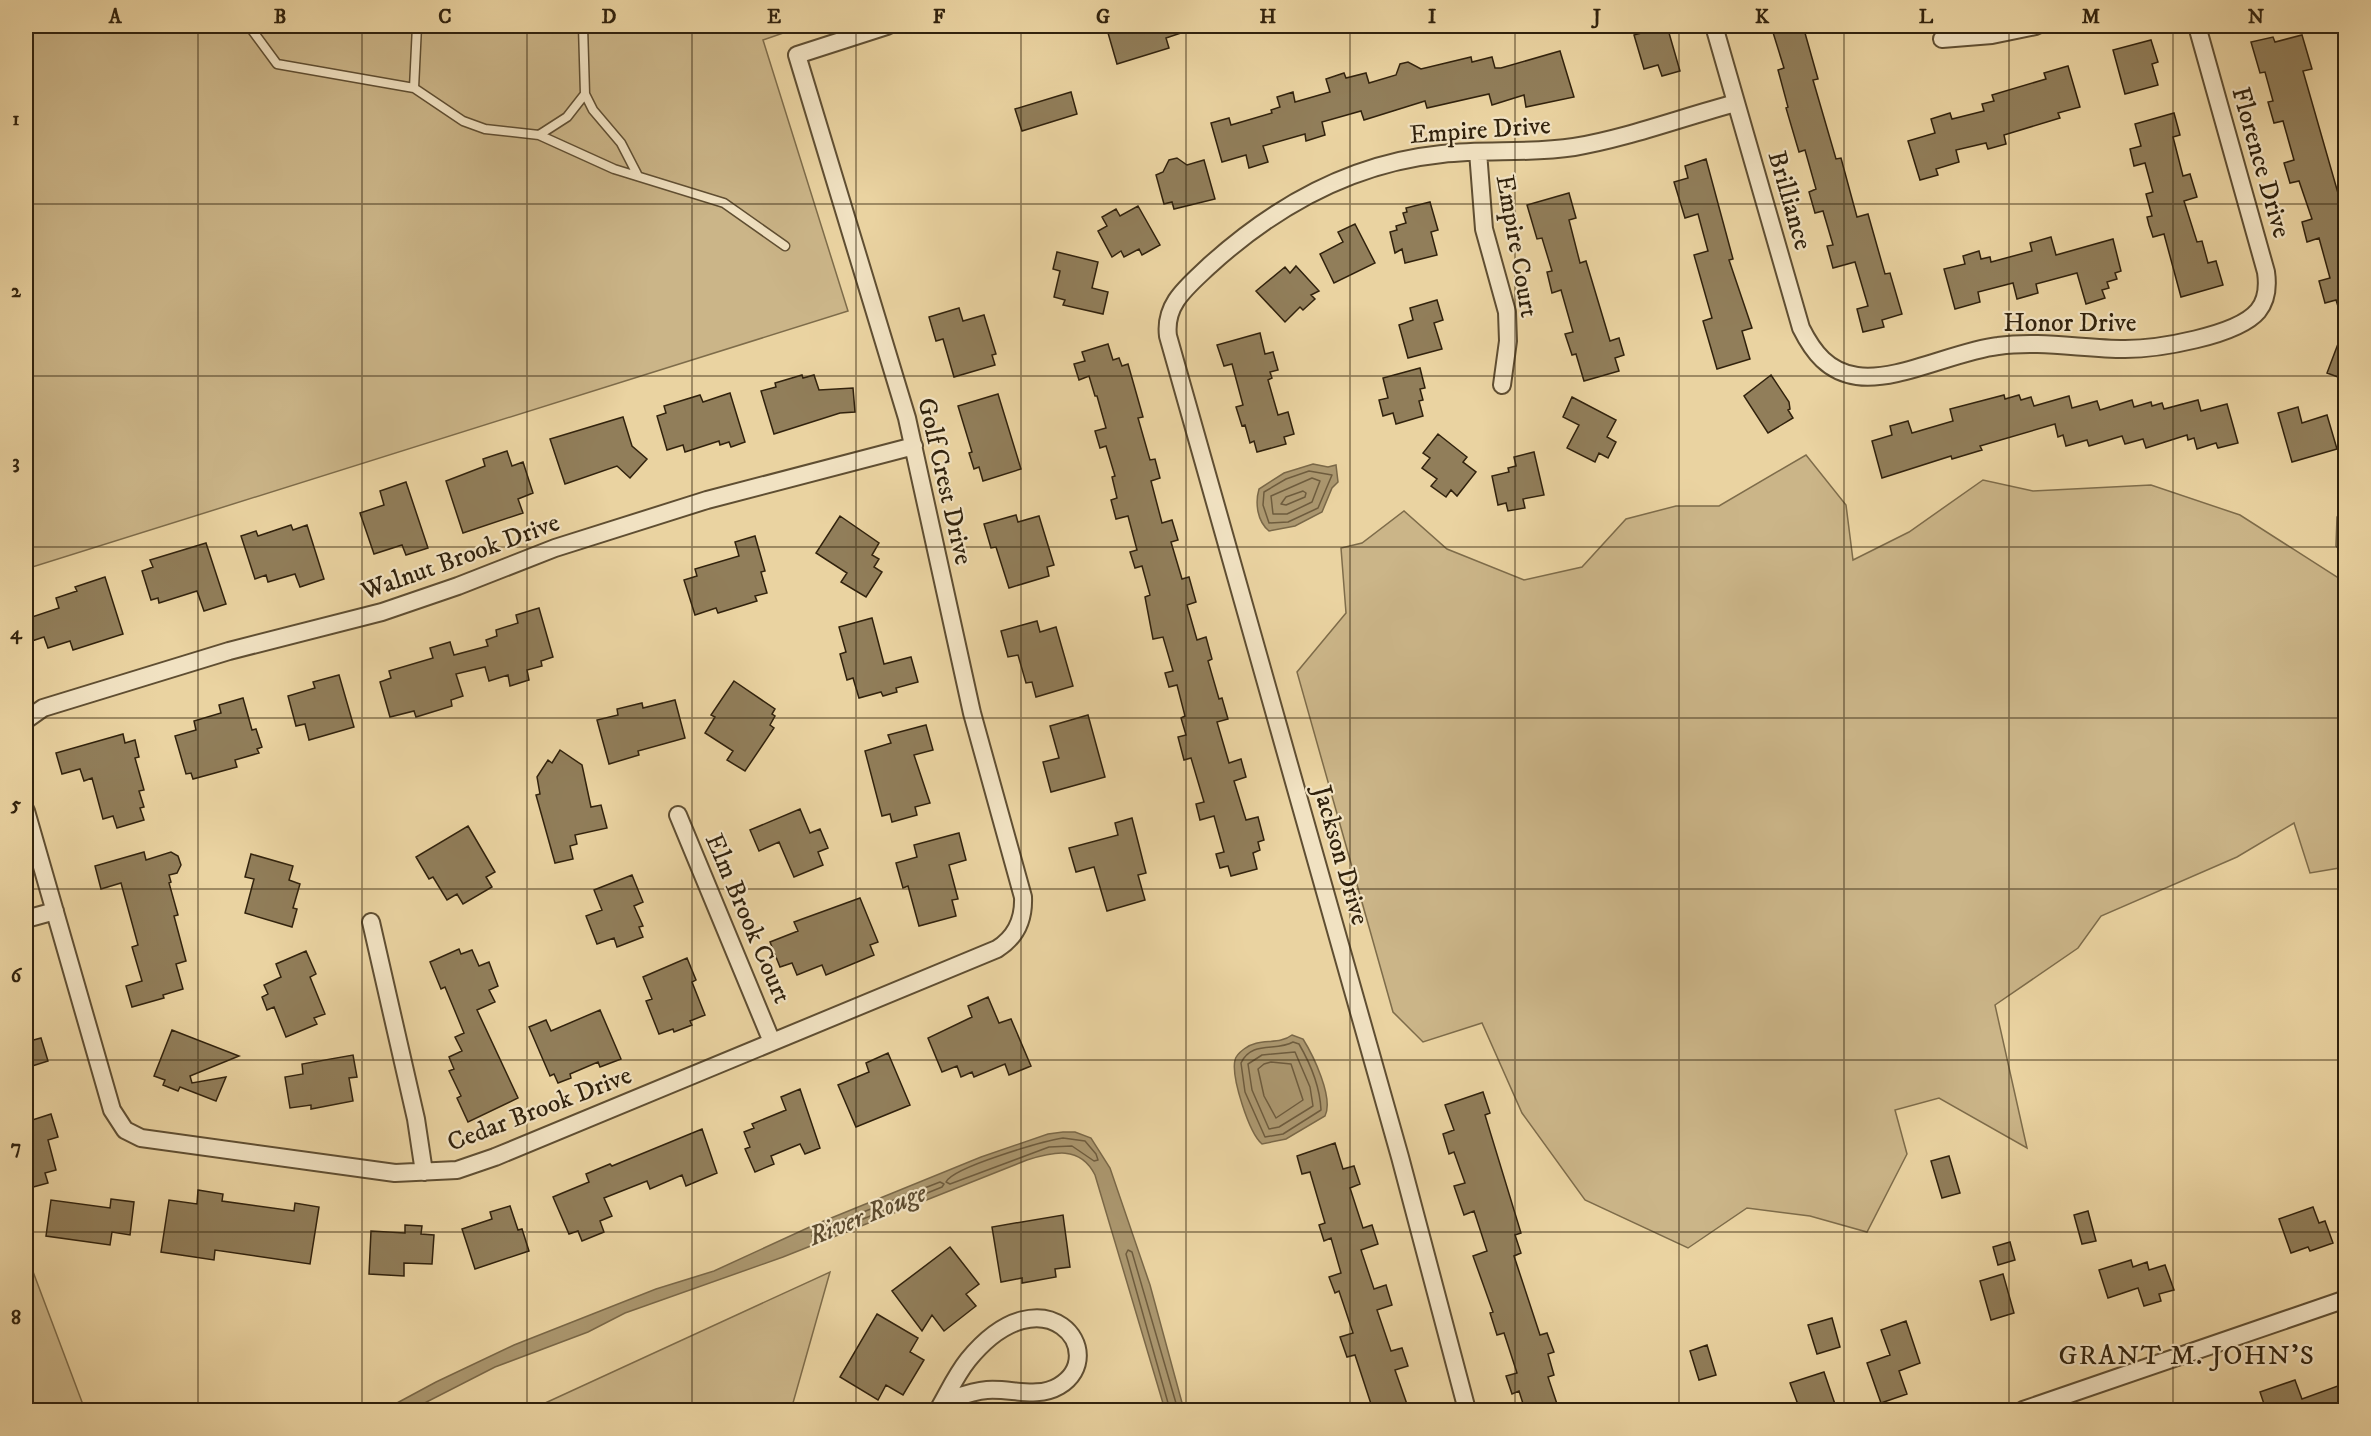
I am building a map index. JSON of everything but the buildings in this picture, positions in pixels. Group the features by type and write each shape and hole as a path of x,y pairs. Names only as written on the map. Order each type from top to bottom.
{"street":[{"name":"Golf Crest Drive","path":"887,26 797,55 896,379 914,446 964,681 1023,897 1020,923"},
{"name":"Brilliance","path":"1714,26 1801,328 1810,348 1822,361 1843,372"},
{"path":"1942,39 1992,35 2036,26"},
{"name":"Florence Drive","path":"2197,26 2266,272 2267,288 2258,311"},
{"name":"Empire Drive","path":"1168,315 1172,303 1216,260 1247,234 1299,199 1328,184 1377,166 1440,154 1575,147 1736,102"},
{"name":"Empire Court","path":"1478,152 1484,229 1507,312 1508,340 1502,385"},
{"name":"Honor Drive","path":"1843,372 1855,376 1878,376 1999,345 2028,344 2126,349 2150,347 2241,324 2258,311"},
{"name":"Jackson Drive","path":"1168,315 1166,326 1171,346 1400,1157 1467,1410"},
{"name":"Walnut Brook Drive","path":"26,720 43,708 202,658 382,612 458,586 555,548 707,500 914,446"},
{"path":"26,811 55,912 26,919"},
{"name":"Elm Brook Court","path":"678,814 772,1041"},
{"name":"Cedar Brook Drive","path":"55,912 112,1110 125,1130 150,1139 395,1173 457,1170 495,1157 997,949 1008,942 1020,923"},
{"path":"371,922 416,1119 424,1172"},
{"path":"2023,1410 2346,1299"},
{"path":"1031,1317 1050,1319 1066,1329 1075,1341 1077,1355 1074,1370 1059,1386 1033,1393 986,1390 941,1406 956,1376 969,1359 983,1344 1017,1320 1031,1317"}],"lane":[{"path":"249,26 277,64 414,88 463,121 485,129 539,135 614,169 637,174 724,203 785,246"},
{"path":"414,88 417,26"},
{"path":"582,26 585,94 593,110 621,143 637,174"},
{"path":"539,135 567,117 585,94"}],"shaded area":[{"path":"26,26 788,26 789,31 763,40 848,311 26,569"},
{"path":"1806,455 1846,505 1853,560 1909,532 1983,480 2033,491 2151,485 2240,515 2343,581 2345,580 2345,867 2310,873 2294,823 2237,857 2101,916 2078,948 1995,1005 2027,1148 1939,1098 1895,1110 1907,1154 1867,1232 1810,1216 1747,1208 1688,1248 1585,1200 1522,1113 1482,1023 1423,1042 1393,1012 1297,672 1346,613 1341,548 1362,543 1404,511 1447,549 1524,580 1582,567 1626,519 1676,506 1719,506"},
{"path":"26,1253 85,1410 26,1410"},
{"path":"830,1272 791,1410 530,1410"}],"water":[{"path":"1313,464 1328,467 1336,465 1338,482 1332,488 1322,512 1295,526 1269,531 1258,512 1259,489 1284,473"},
{"path":"2345,506 2345,556 2336,546 2337,517"},
{"path":"1292,1035 1303,1039 1317,1066 1327,1099 1325,1116 1286,1139 1262,1144 1252,1129 1242,1104 1234,1068 1235,1060 1240,1052 1250,1045 1281,1040"},
{"name":"River Rouge","path":"1075,1132 1091,1138 1110,1168 1150,1285 1184,1410 1165,1410 1095,1175 1082,1159 1074,1155 1056,1153 1027,1160 783,1257 625,1313 588,1332 495,1367 411,1410 384,1410 514,1345 656,1289 714,1271 814,1225 981,1157 1048,1134"}],"district":[{"name":"GRANT M. JOHN'S","path":"2187,1355"}]}
